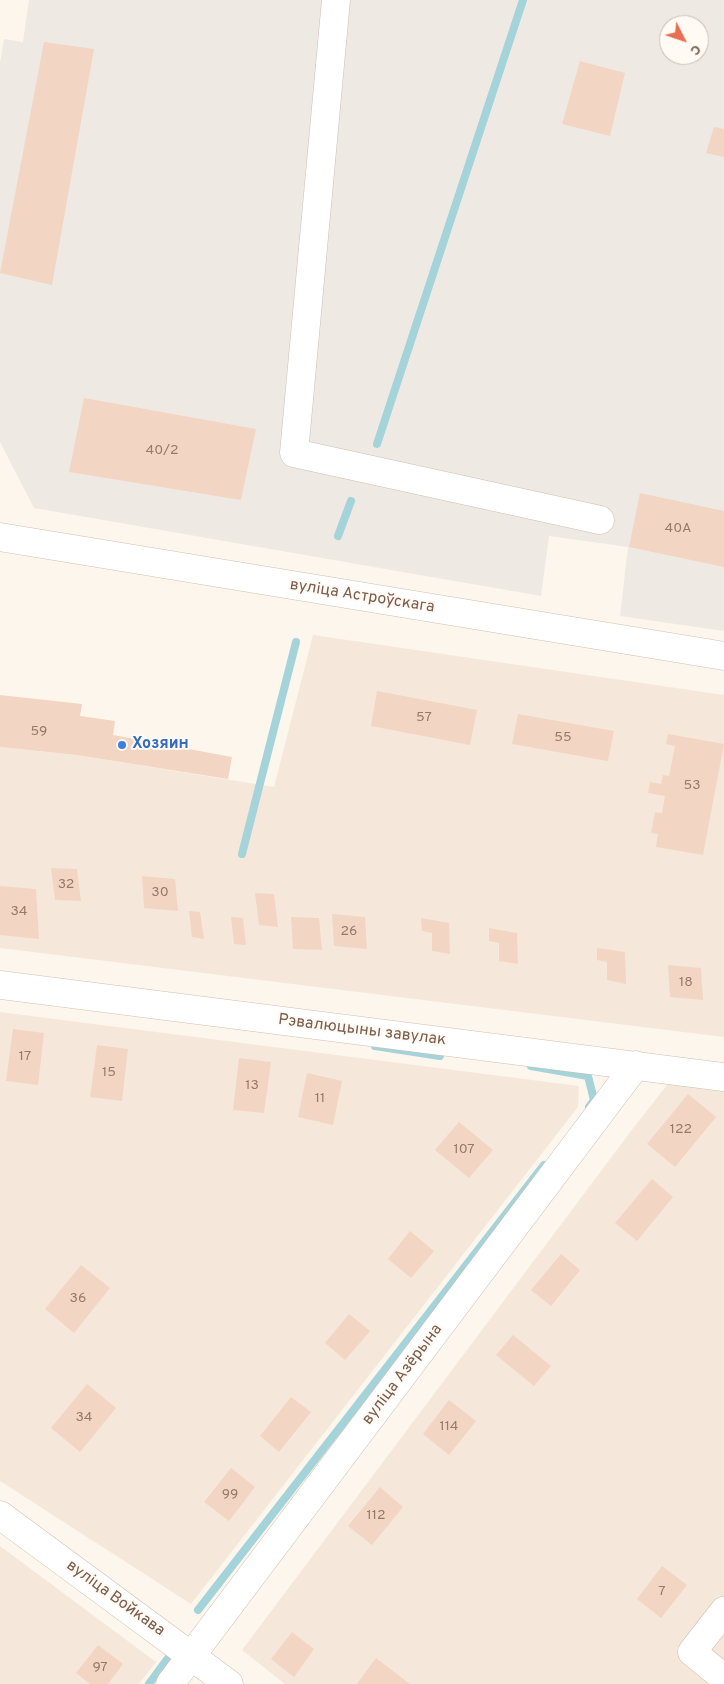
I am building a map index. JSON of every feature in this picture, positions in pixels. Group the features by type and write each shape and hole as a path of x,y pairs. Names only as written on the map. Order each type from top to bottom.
{"street":[{"path":"336,0 294,453 600,520"},
{"name":"вуліца Астроўскага","path":"0,538 724,656"},
{"name":"Рэвалюцыны завулак","path":"0,985 724,1077"},
{"name":"вуліца Азёрына","path":"170,1684 636,1066"},
{"name":"вуліца Войкава","path":"0,1514 229,1684"},
{"path":"724,1611 692,1652 724,1678"}],"shaded area":[{"path":"29,0 724,0 724,631 620,616 628,547 549,536 541,596 34,508 0,442 0,63 4,39 23,42"},
{"path":"313,635 724,695 724,1037 0,948 0,747 76,755 274,787"},
{"path":"0,1012 579,1086 578,1107 191,1604 0,1481"},
{"path":"675,1075 724,1082 724,1684 285,1684 242,1650"},
{"path":"0,1546 156,1662 139,1684 0,1684"}],"building":[{"path":"44,42 94,49 52,285 0,273"},
{"path":"580,61 625,73 610,136 562,124"},
{"path":"714,127 724,129 724,157 706,153"},
{"path":"84,398 256,429 241,500 69,472"},
{"path":"640,493 724,511 724,567 629,547"},
{"path":"377,691 477,710 470,745 371,726"},
{"path":"0,695 82,704 80,716 115,721 113,735 232,757 228,779 76,755 0,747"},
{"path":"518,714 614,731 608,761 512,744"},
{"path":"668,734 724,744 703,855 656,847 658,834 651,833 655,812 662,813 665,796 648,793 650,782 661,784 663,775 669,776 675,746 666,744"},
{"path":"51,868 77,869 81,901 55,900"},
{"path":"142,876 175,879 178,911 144,908"},
{"path":"0,886 36,889 39,939 0,935"},
{"path":"255,893 274,894 278,927 259,925"},
{"path":"189,911 200,912 204,939 192,937"},
{"path":"332,914 365,917 367,949 334,946"},
{"path":"231,917 243,918 246,945 234,944"},
{"path":"291,917 319,918 322,950 293,949"},
{"path":"421,918 449,923 450,954 432,951 432,933 422,931"},
{"path":"489,928 517,933 518,964 499,961 499,943 489,941"},
{"path":"597,948 625,952 626,984 607,980 607,962 597,960"},
{"path":"668,965 701,968 703,1000 670,997"},
{"path":"13,1029 44,1033 38,1085 6,1081"},
{"path":"97,1045 128,1049 122,1101 90,1097"},
{"path":"239,1058 271,1062 264,1113 233,1110"},
{"path":"307,1073 342,1081 333,1125 298,1117"},
{"path":"688,1094 716,1117 675,1167 647,1144"},
{"path":"459,1122 493,1150 469,1178 435,1150"},
{"path":"652,1179 673,1197 637,1241 615,1223"},
{"path":"410,1231 434,1251 411,1278 388,1259"},
{"path":"561,1254 580,1270 551,1306 531,1290"},
{"path":"81,1265 110,1288 74,1333 45,1309"},
{"path":"349,1314 370,1331 345,1360 325,1343"},
{"path":"513,1335 551,1366 534,1386 496,1355"},
{"path":"87,1384 116,1408 80,1452 51,1428"},
{"path":"291,1397 311,1412 279,1452 260,1436"},
{"path":"449,1400 476,1421 449,1455 423,1434"},
{"path":"231,1468 255,1487 229,1521 204,1502"},
{"path":"380,1487 403,1507 372,1545 348,1526"},
{"path":"662,1566 687,1585 661,1618 637,1599"},
{"path":"292,1632 314,1649 294,1677 271,1659"},
{"path":"98,1645 123,1664 108,1684 90,1684 76,1673"},
{"path":"376,1658 410,1684 357,1684"}],"waterway":[{"path":"377,444 523,0"},
{"path":"338,536 351,501"},
{"path":"242,854 296,642"},
{"path":"375,1046 440,1056"},
{"path":"531,1066 588,1076 594,1100 589,1107"},
{"path":"198,1610 544,1165"},
{"path":"149,1684 169,1657"}],"place":[{"name":"Хозяин","path":"122,745"}]}
